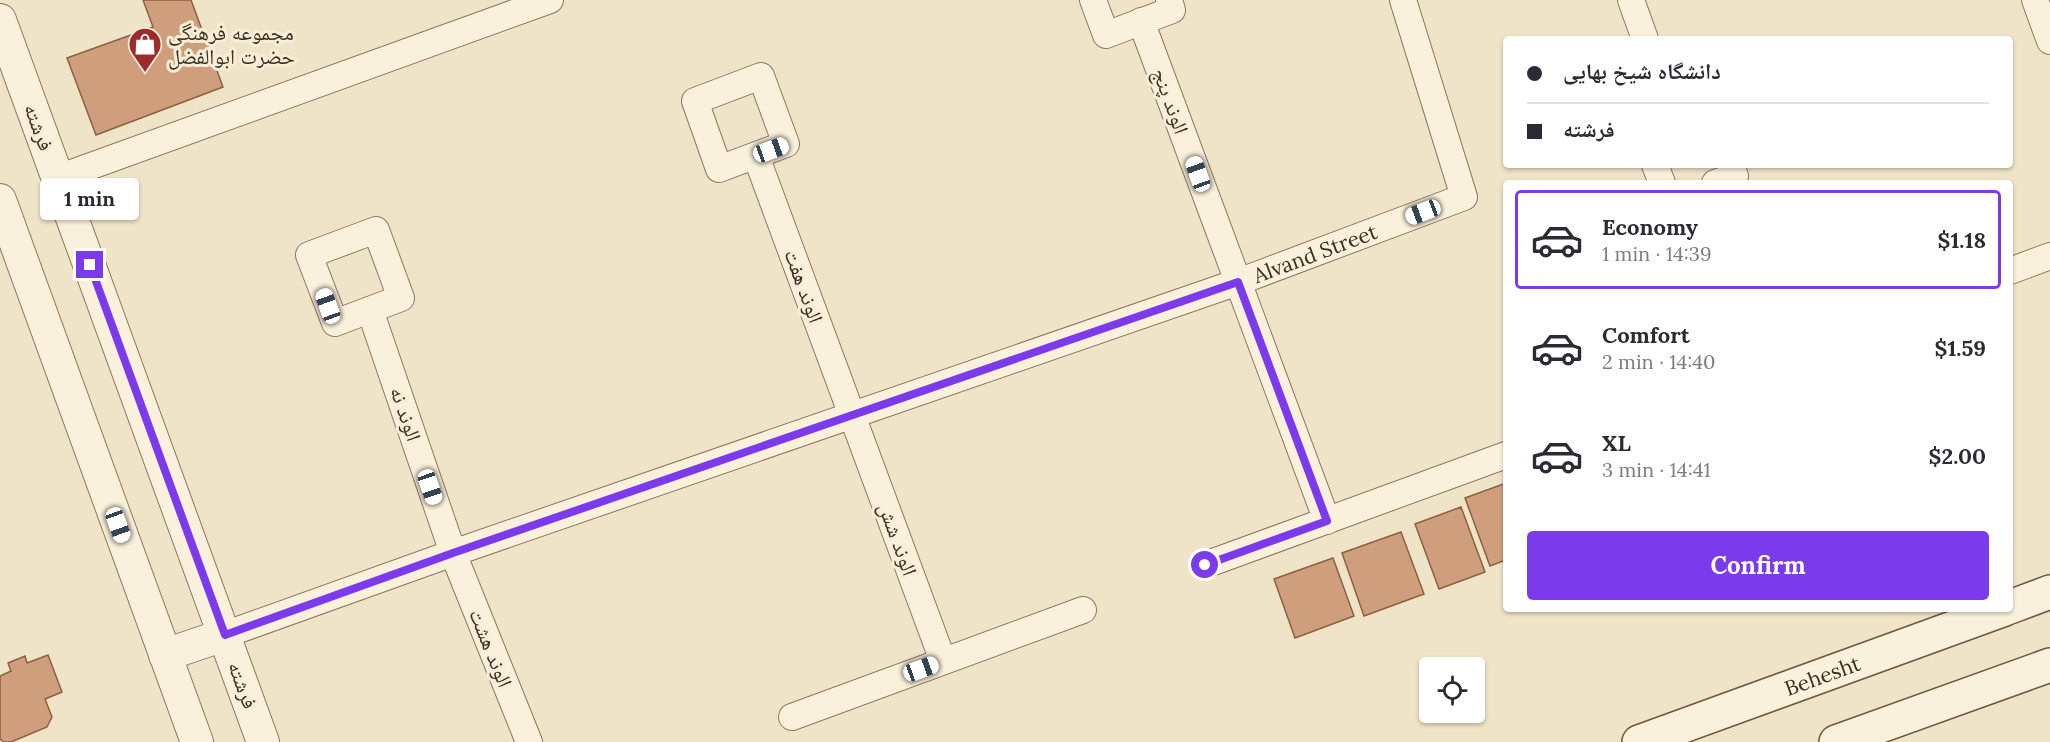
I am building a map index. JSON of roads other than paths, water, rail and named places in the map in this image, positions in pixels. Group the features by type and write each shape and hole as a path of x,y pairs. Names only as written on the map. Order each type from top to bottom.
{"main road":[{"path":"2013,606 2050,592"},
{"name":"Behesht","path":"1639,742 1997,612"},
{"path":"1836,742 2050,665"}],"street":[{"path":"58,178 550,0"},
{"path":"1093,0 1106,35 1173,10 1169,0"},
{"name":"Alvand Street","path":"225,635 453,553 1238,282 1464,197 1403,0"},
{"path":"1630,0 1644,36"},
{"path":"2035,0 2050,41"},
{"name":"فرشته","path":"0,20 263,742"},
{"name":"الوند پنج","path":"1142,21 1327,521"},
{"name":"الوند هفت","path":"756,156 852,417"},
{"path":"1724,180 1735,176 1732,168"},
{"path":"0,200 197,742"},
{"path":"2013,270 2050,256"},
{"name":"الوند نه","path":"370,310 453,553"},
{"name":"الوند شش","path":"852,417 943,662"},
{"path":"1205,565 1503,456"},
{"name":"الوند هشت","path":"453,553 529,742"},
{"path":"792,717 1083,610"},
{"path":"165,655 225,635"}],"place":[{"name":"مجموعه فرهنگی حضرت ابوالفضل","path":"145,73"}]}
